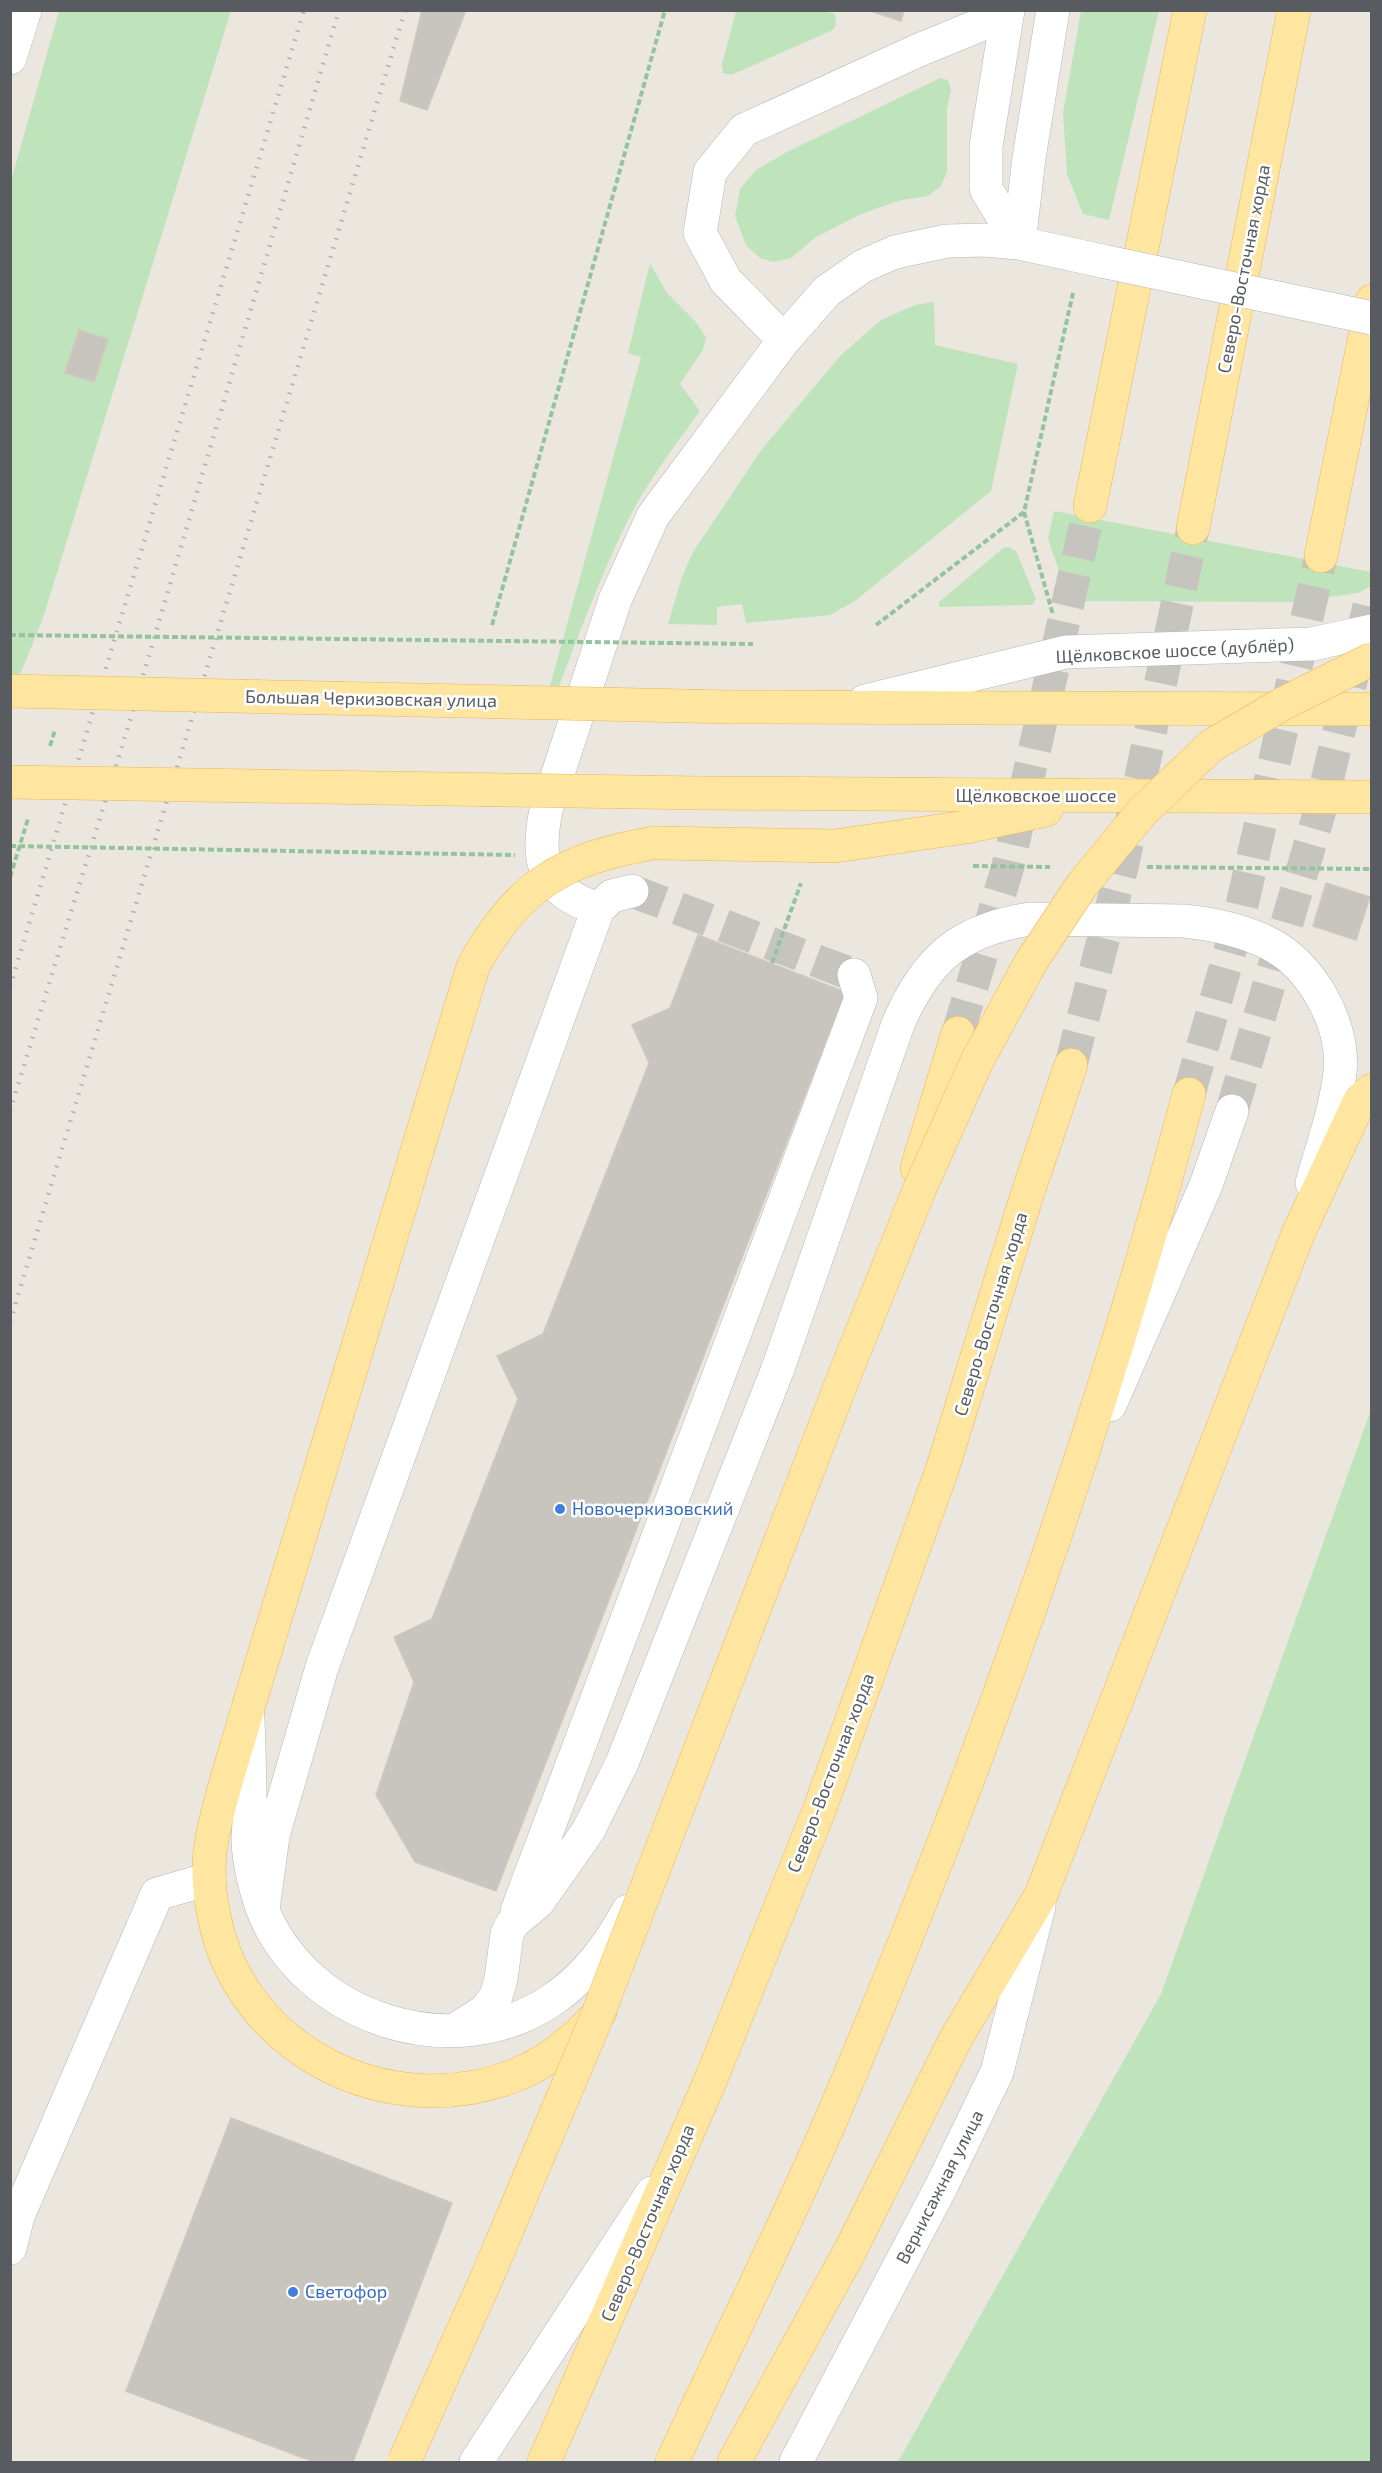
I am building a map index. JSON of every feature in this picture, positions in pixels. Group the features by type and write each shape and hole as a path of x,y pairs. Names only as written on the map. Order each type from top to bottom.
{"main road":[{"path":"1090,506 1190,10"},
{"name":"Северо-Восточная хорда","path":"1194,528 1294,10"},
{"path":"1321,556 1371,301"},
{"path":"404,2463 488,2275 596,2019 845,1374 920,1188 977,1061 1031,962 1082,885 1143,811 1211,746 1284,703 1371,659"},
{"name":"Большая Черкизовская улица","path":"10,691 839,708"},
{"path":"839,708 1371,709"},
{"name":"Щёлковское шоссе","path":"10,782 700,793 1371,797"},
{"path":"958,1033 911,1187 856,1345 677,1826 641,1939 626,1974 605,2007 579,2035 540,2063 514,2076 477,2087 439,2092 400,2090 363,2081 327,2067 295,2045 267,2019 243,1988 225,1954 214,1917 209,1879 211,1840 248,1708 473,967 489,938 506,914 550,876 580,860 615,849 654,843 835,846 966,826 1116,796"},
{"name":"Северо-Восточная хорда","path":"544,2463 711,2079 820,1808 942,1470 1027,1196 1071,1065"},
{"path":"734,2463 850,2251 955,2040 1041,1895 1298,1234 1360,1100 1371,1090"},
{"path":"672,2463 826,2131 940,1854 1063,1514 1153,1230 1189,1094"}],"street":[{"path":"10,58 25,10"},
{"path":"1020,243 1029,158 1053,10"},
{"path":"1008,12 986,146 986,189 1020,243"},
{"path":"784,340 726,281 700,233 710,172 744,130 1008,12"},
{"path":"598,909 577,902 561,891 547,873 542,856 541,837 546,810 615,600 653,516 784,340 827,291 862,266 884,257 947,241 984,240 1020,243 1371,318"},
{"name":"Щёлковское шоссе (дублёр)","path":"839,708 1066,652 1312,644 1371,632"},
{"path":"263,1909 273,1836 322,1667 598,909 612,896 632,891"},
{"path":"512,1924 538,1902 588,1831 622,1763 777,1371 898,1024 921,978 938,959 980,931 1005,923 1030,919 1184,921 1210,924 1269,943 1290,958 1307,976 1322,998 1332,1020 1339,1045 1340,1071 1298,1234"},
{"path":"453,2031 485,2011 496,1996 501,1979 507,1934 861,998 854,975"},
{"path":"1063,1514 1206,1185 1232,1111"},
{"path":"248,1708 250,1807 248,1842 253,1875 263,1909 279,1939 299,1967 324,1990 354,2009 385,2022 408,2027 453,2031 487,2027 520,2017 550,2001 578,1980 601,1955 677,1826"},
{"path":"10,2248 18,2216 157,1894 209,1879"},
{"name":"Вернисажная улица","path":"796,2463 941,2187 997,2072 1041,1895"},
{"path":"476,2463 679,2151"}],"path":[{"path":"492,625 665,10"},
{"path":"1054,622 1024,512 1074,288"},
{"path":"876,625 1024,512"},
{"path":"10,635 753,644"},
{"path":"10,846 517,855"},
{"path":"964,866 1060,867"},
{"path":"1144,867 1371,869"},
{"path":"772,963 799,891"}],"green space":[{"path":"59,11 231,11 43,618 11,697 11,181"},
{"path":"736,11 823,11 835,14 836,24 833,30 731,75 723,73 722,64"},
{"path":"1081,11 1159,11 1109,220 1083,214 1067,174 1063,113"},
{"path":"940,78 948,80 951,90 947,109 947,172 941,186 928,196 901,200 861,214 816,237 791,258 773,262 760,258 746,245 735,216 740,189 756,170 787,152"},
{"path":"650,263 667,293 695,321 706,337 703,350 680,384 700,411 661,465 635,507 617,542 559,686 550,686 641,357 628,353"},
{"path":"934,302 935,345 1018,364 991,491 855,601 830,615 746,623 742,604 717,607 717,625 668,624 682,577 693,552 762,449 840,356 881,320 915,305"},
{"path":"1054,511 1371,572 1371,586 1358,593 1294,602 1078,601 1065,588 1048,539"},
{"path":"1009,547 1016,551 1036,599 1032,605 939,607 939,602 1003,548"},
{"path":"1371,1410 1371,2462 898,2462 1161,1994"}],"building":[{"path":"422,10 466,10 427,110 400,101"},
{"path":"867,10 904,10 901,21"},
{"path":"79,330 108,339 94,382 65,373"},
{"path":"1326,883 1370,897 1356,940 1313,926"},
{"name":"Новочеркизовский","path":"698,935 845,992 496,1891 415,1862 376,1795 414,1682 394,1637 432,1619 518,1399 497,1356 543,1334 649,1063 632,1025 670,1008"},
{"path":"231,2118 452,2203 353,2462 314,2462 126,2391"}],"tunnel":[{"path":"958,1033 1008,866 1090,506"},
{"path":"1071,1065 1123,863 1193,528"},
{"path":"1189,1094 1238,923 1321,556"},
{"path":"1232,1111 1320,810 1372,594"},
{"path":"632,891 854,975"}],"railway":[{"path":"10,987 304,10"},
{"path":"10,1111 131,717 339,10"},
{"path":"10,1322 405,10"}],"place":[{"name":"Новочеркизовский","path":"560,1509"},
{"name":"Светофор","path":"293,2292"}]}
